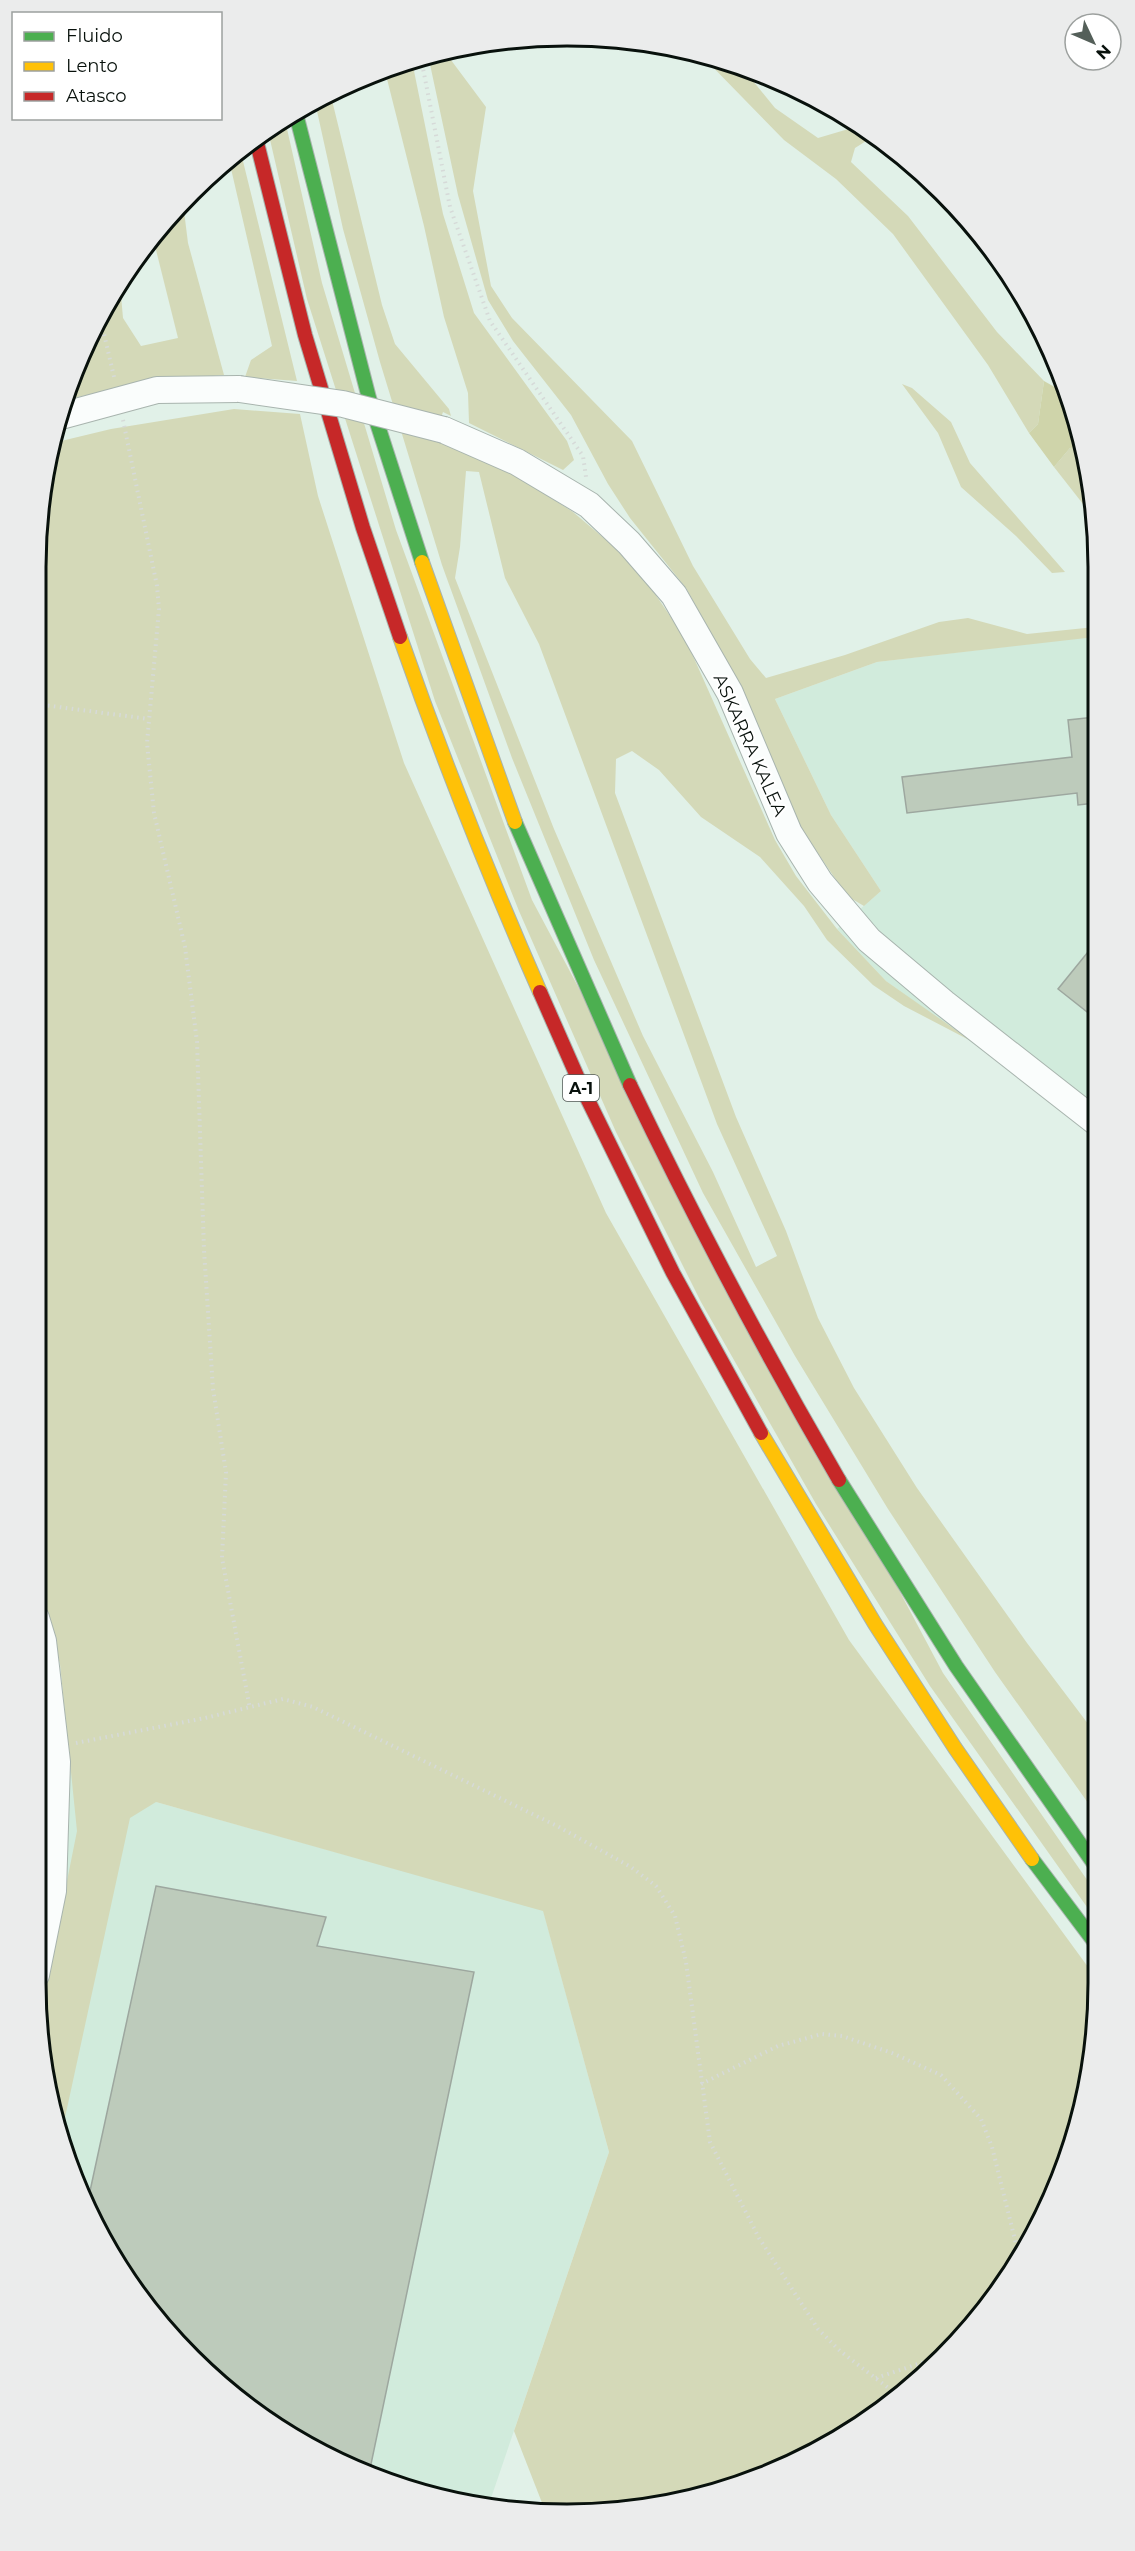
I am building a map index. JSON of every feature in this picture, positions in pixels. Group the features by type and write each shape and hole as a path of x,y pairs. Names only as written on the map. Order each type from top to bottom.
{"highway":[{"name":"A-1","path":"298,122 369,398 435,603 519,833 612,1047 686,1202 752,1327 860,1516 956,1666 1088,1855"},
{"name":"A-1","path":"258,148 316,374 390,614 478,852 567,1058 647,1224 713,1349 817,1533 983,1789 1088,1933"}],"street":[{"name":"ASKARRA KALEA","path":"70,414 157,390 239,389 343,404 444,430 517,462 589,505 629,543 674,595 730,693 789,833 820,882 869,940 944,1003 1088,1116"},
{"path":"46,1667 57,1762 53,1891 46,1926"}],"path":[{"path":"423,67 450,207 490,321 583,456 589,505"},
{"path":"103,331 157,586 159,609 147,743 154,813 185,947 197,1042 204,1250 213,1389 226,1472 222,1558 250,1709"},
{"path":"46,705 149,720"},
{"path":"55,1744 85,1742 250,1709 283,1699 313,1707 557,1826 631,1867 656,1886 675,1916 686,1962 710,2142 759,2238 818,2329 840,2351 892,2391"},
{"path":"701,2084 778,2046 822,2034 842,2036 892,2053 941,2075 981,2119 992,2147 1017,2247"},
{"path":"875,2378 926,2361"}],"shaded area":[{"path":"451,60 486,107 473,191 491,286 512,318 632,441 693,566 750,659 766,678 845,655 939,622 968,618 1027,634 1088,628 1088,638 877,662 775,699 831,815 881,891 864,906 847,896 798,824 742,689 686,588 630,518 608,484 571,415 513,341 488,300 458,195 430,65"},
{"path":"713,67 753,81 775,108 818,138 849,129 866,141 855,148 851,162 908,216 997,332 1044,381 1038,424 1029,433 988,365 893,234 836,179 784,140"},
{"path":"414,70 443,214 474,313 567,441 574,460 563,470 469,423 468,393 444,317 387,79"},
{"path":"333,102 382,305 395,344 449,409 451,416 443,412 434,438 468,451 518,477 573,512 612,545 647,582 685,638 775,840 796,876 837,929 886,981 973,1042 904,1006 873,985 827,940 804,906 760,857 701,817 659,770 632,751 616,759 615,793 736,1117 786,1231 818,1318 854,1388 917,1488 1027,1643 1088,1724 1088,1803 995,1672 888,1509 795,1356 703,1193 594,960 512,758 442,565 380,362 343,229 317,111","holes":["466,471 479,472 505,578 539,644 717,1124 777,1256 756,1267 713,1172 643,1036 554,829 455,578 460,547"]},
{"path":"287,128 322,283 396,530 532,900 943,1673 1088,1881 1088,1909 930,1686 816,1504 701,1302 616,1132 519,911 435,701 307,299 270,140"},
{"path":"243,160 297,381 245,377 251,360 272,346 231,170"},
{"path":"184,215 188,243 224,375 145,382 75,398 100,337 121,298 123,318 141,346 178,338 156,248"},
{"path":"902,384 912,388 951,422 970,463 1065,572 1052,573 1016,536 961,487 938,433"},
{"path":"234,409 300,414 318,496 404,763 606,1213 849,1640 1088,1967 1084,2052 1071,2118 1061,2151 1035,2214 1019,2244 981,2301 936,2352 885,2397 857,2417 798,2451 767,2465 702,2487 636,2500 602,2503 542,2503 514,2431 609,2152 543,1911 156,1802 130,1818 65,2120 64,2118 51,2052 46,1986 77,1831 60,1664 46,1613 46,568 51,499 62,441 111,429"},
{"path":"1070,448 1074,448 1085,506 1054,467"},
{"path":"1088,637 1088,1130 1037,1089 886,981 837,929 881,891 831,815 775,699 877,662"},
{"path":"46,1752 156,1802 543,1910 609,2152 491,2499 433,2487 368,2465 307,2435 278,2417 250,2397 199,2352 154,2301 116,2244 100,2214 74,2151 57,2085 48,2018"}],"green space":[{"path":"1044,381 1057,388 1074,448 1070,448 1054,467 1029,433 1038,424"}],"building":[{"path":"1088,718 1088,804 1078,805 1077,793 907,813 902,777 1072,757 1068,720"},
{"path":"1088,952 1088,1013 1058,989"},
{"path":"156,1886 326,1917 317,1946 474,1972 371,2466 337,2451 278,2417 250,2397 199,2352 154,2301 134,2273 116,2244 90,2192"}],"traffic: fast":[{"path":"298,122 369,398 422,562"},
{"path":"515,822 630,1085"},
{"path":"839,1480 956,1666 1088,1855"},
{"path":"1032,1859 1088,1933"}],"traffic: slow":[{"path":"422,562 515,822"},
{"path":"400,637 467,816 540,992"},
{"path":"761,1433 875,1624 955,1748 1032,1859"}],"traffic: jam":[{"path":"258,148 305,335 363,528 400,637"},
{"path":"540,992 584,1092 673,1273 761,1433"},
{"path":"630,1085 731,1285 839,1480"}]}
